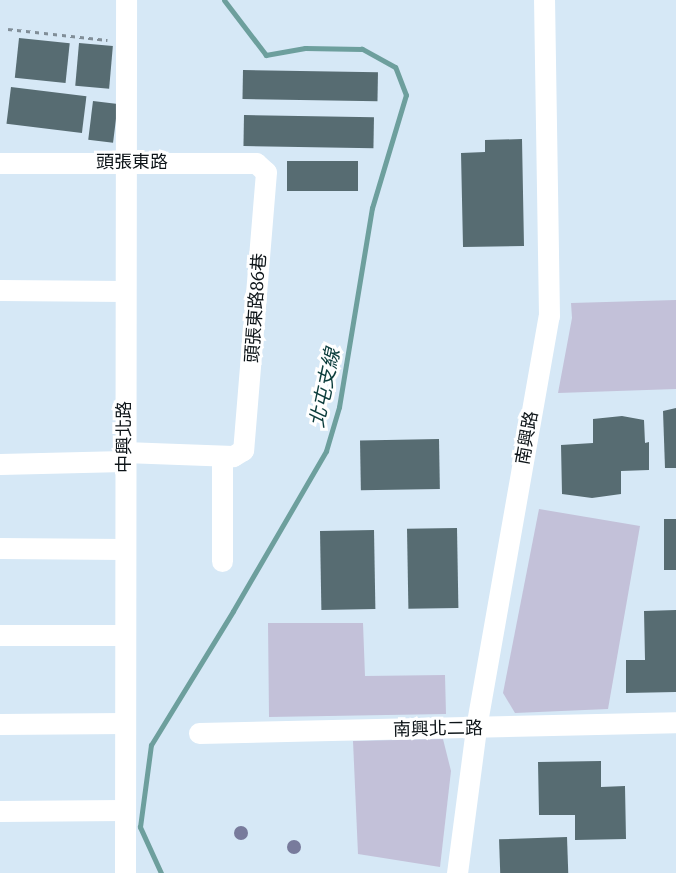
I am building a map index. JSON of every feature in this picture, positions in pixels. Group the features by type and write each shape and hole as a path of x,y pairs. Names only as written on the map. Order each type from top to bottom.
{"street":[{"name":"中興北路","path":"125,873 126,0"},
{"name":"南興路","path":"457,873 476,729 549,316 544,0"},
{"name":"頭張東路","path":"0,163 125,161 256,163 263,167"},
{"name":"頭張東路86巷","path":"222,456 233,456 243,450 266,184 266,172 263,167"},
{"path":"0,290 124,291"},
{"path":"0,464 124,456 222,456 222,561"},
{"path":"0,548 124,549"},
{"path":"0,635 124,635"},
{"name":"南興北二路","path":"199,733 476,729 676,722"},
{"path":"0,724 124,723"},
{"path":"0,811 124,810"}],"path":[{"path":"8,29 126,42"}],"shaded area":[{"path":"676,300 676,389 558,393 572,318 571,303"},
{"path":"539,509 640,526 608,709 515,713 503,693"},
{"path":"268,623 363,623 365,676 445,675 446,714 269,717"},
{"path":"443,739 451,771 440,867 358,854 353,741"}],"building":[{"path":"19,38 70,43 66,83 15,78"},
{"path":"79,43 113,46 109,89 75,86"},
{"path":"243,70 378,72 377,101 242,99"},
{"path":"11,87 86,96 82,133 6,124"},
{"path":"93,101 118,104 113,143 88,140"},
{"path":"244,115 374,117 373,148 243,146"},
{"path":"522,139 524,246 463,247 461,153 485,152 485,140"},
{"path":"287,161 358,161 358,191 287,191"},
{"path":"676,408 676,468 665,468 663,411"},
{"path":"622,416 644,420 645,443 649,442 649,470 621,471 621,494 592,498 562,494 561,445 593,443 593,419"},
{"path":"439,439 440,489 361,490 360,440"},
{"path":"664,519 676,519 676,570 664,570"},
{"path":"457,528 458,608 408,609 407,529"},
{"path":"374,530 375,609 321,610 320,531"},
{"path":"676,610 676,692 626,693 626,660 645,660 644,611"},
{"path":"601,761 601,787 625,786 626,839 575,840 575,815 539,815 538,762"},
{"path":"567,837 568,873 500,873 499,839"}],"waterway":[{"name":"北屯支線","path":"161,873 140,827 151,745 233,611 326,451 339,407 372,208 406,95 395,67 362,49 305,48 266,55 224,0"}]}
